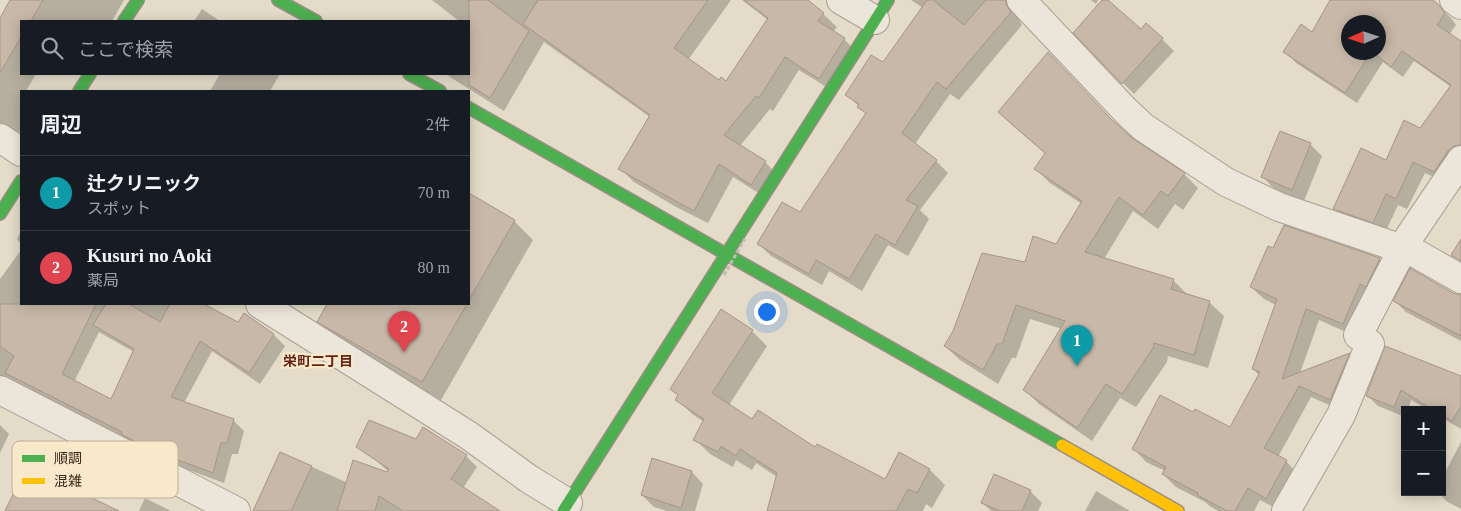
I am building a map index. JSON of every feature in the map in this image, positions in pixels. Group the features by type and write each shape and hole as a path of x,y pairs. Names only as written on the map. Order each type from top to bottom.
{"street":[{"path":"125,20 138,0"},
{"path":"278,0 314,20"},
{"path":"262,305 468,435 566,507 881,10 840,0"},
{"path":"1021,0 1143,127 1226,182 1279,207 1403,248 1461,279"},
{"path":"1454,0 1461,5"},
{"path":"80,90 89,75"},
{"path":"411,75 438,90"},
{"path":"470,109 726,252 1178,511"},
{"path":"0,138 20,151"},
{"path":"1286,511 1341,415 1370,344 1358,335 1409,237 1461,160"},
{"path":"0,214 20,183"},
{"path":"0,390 99,441"},
{"path":"178,481 236,511"}],"path":[{"path":"724,275 745,239"}],"building":[{"path":"10,0 43,0 32,20 20,20 20,39 0,73 0,18"},
{"path":"469,0 488,0 529,31 490,98 469,85"},
{"path":"538,0 708,0 674,48 719,80 721,77 726,81 768,18 744,0 808,0 824,13 818,21 845,38 819,79 785,57 759,98 756,96 724,135 766,161 751,185 719,164 694,211 618,169 650,115 523,24"},
{"path":"927,0 933,0 964,25 986,0 1006,0 1006,4 1011,12 946,89 937,82 902,133 937,160 906,200 918,206 895,245 876,234 849,279 816,260 809,274 757,244 782,202 800,212 866,113 857,107 859,104 845,95 871,55 883,62"},
{"path":"1102,0 1108,0 1141,29 1146,23 1163,38 1122,84 1073,33"},
{"path":"1330,0 1433,0 1445,13 1437,25 1461,41 1461,145 1454,146 1448,151 1434,172 1413,162 1396,199 1386,194 1373,223 1333,209 1361,148 1386,160 1404,120 1420,128 1451,85 1402,51 1391,67 1382,60 1386,60 1386,15 1341,15 1341,60 1366,60 1345,93 1283,52 1301,24 1312,32"},
{"path":"1048,52 1111,119 1132,138 1185,173 1168,196 1161,191 1143,215 1119,197 1085,252 1174,279 1171,289 1210,301 1194,355 1154,343 1153,348 1122,394 1106,384 1077,428 1023,390 1065,321 1016,305 1002,344 997,344 983,370 944,346 953,331 982,253 1025,262 1033,236 1056,244 1082,201 1034,169 1045,153 998,112"},
{"path":"1280,131 1311,143 1292,190 1261,177"},
{"path":"470,194 515,220 470,298"},
{"path":"1284,225 1380,258 1366,287 1360,284 1343,324 1306,309 1282,379 1350,353 1330,400 1299,386 1264,448 1287,460 1266,499 1248,488 1235,511 1227,511 1162,474 1166,467 1132,449 1160,395 1193,412 1195,409 1230,427 1260,372 1252,369 1277,299 1250,287 1268,246 1273,248"},
{"path":"1461,239 1461,261 1451,255"},
{"path":"1410,268 1453,293 1461,295 1461,336 1393,301"},
{"path":"0,304 96,305 62,374 111,399 134,349 93,325 105,305 131,305 160,322 169,305 206,305 238,322 244,313 274,334 249,373 200,341 171,397 234,419 227,443 221,443 213,473 178,460 178,441 134,441 121,434 122,432 5,373 14,356 0,346"},
{"path":"326,305 466,305 422,382 317,322"},
{"path":"721,309 753,330 712,393 752,419 758,410 815,447 817,444 885,479 899,452 930,469 917,493 908,489 896,511 767,511 777,473 740,449 736,456 721,446 718,452 693,440 704,419 675,400 678,395 670,389"},
{"path":"1385,346 1461,376 1461,406 1452,421 1446,417 1446,406 1427,406 1401,390 1394,407 1366,396"},
{"path":"369,420 416,439 423,427 467,455 451,479 500,511 403,511 379,496 375,511 337,511 353,460 387,472 389,469 356,447"},
{"path":"280,452 312,466 291,511 253,511"},
{"path":"652,458 692,471 681,508 641,495"},
{"path":"994,474 1031,490 1022,511 1000,511 981,503"},
{"path":"12,496 92,498 119,511 5,511"}],"traffic: fast":[{"path":"125,20 138,0"},
{"path":"278,0 314,20"},
{"path":"563,511 888,0"},
{"path":"80,90 89,75"},
{"path":"411,75 438,90"},
{"path":"470,109 1062,445"},
{"path":"0,214 20,183"}],"traffic: slow":[{"path":"1062,445 1178,511"}],"place":[{"name":"Kusuri no Aoki","path":"404,352"},
{"name":"辻クリニック","path":"1077,366"}],"district":[{"name":"栄町二丁目","path":"318,361"}]}
